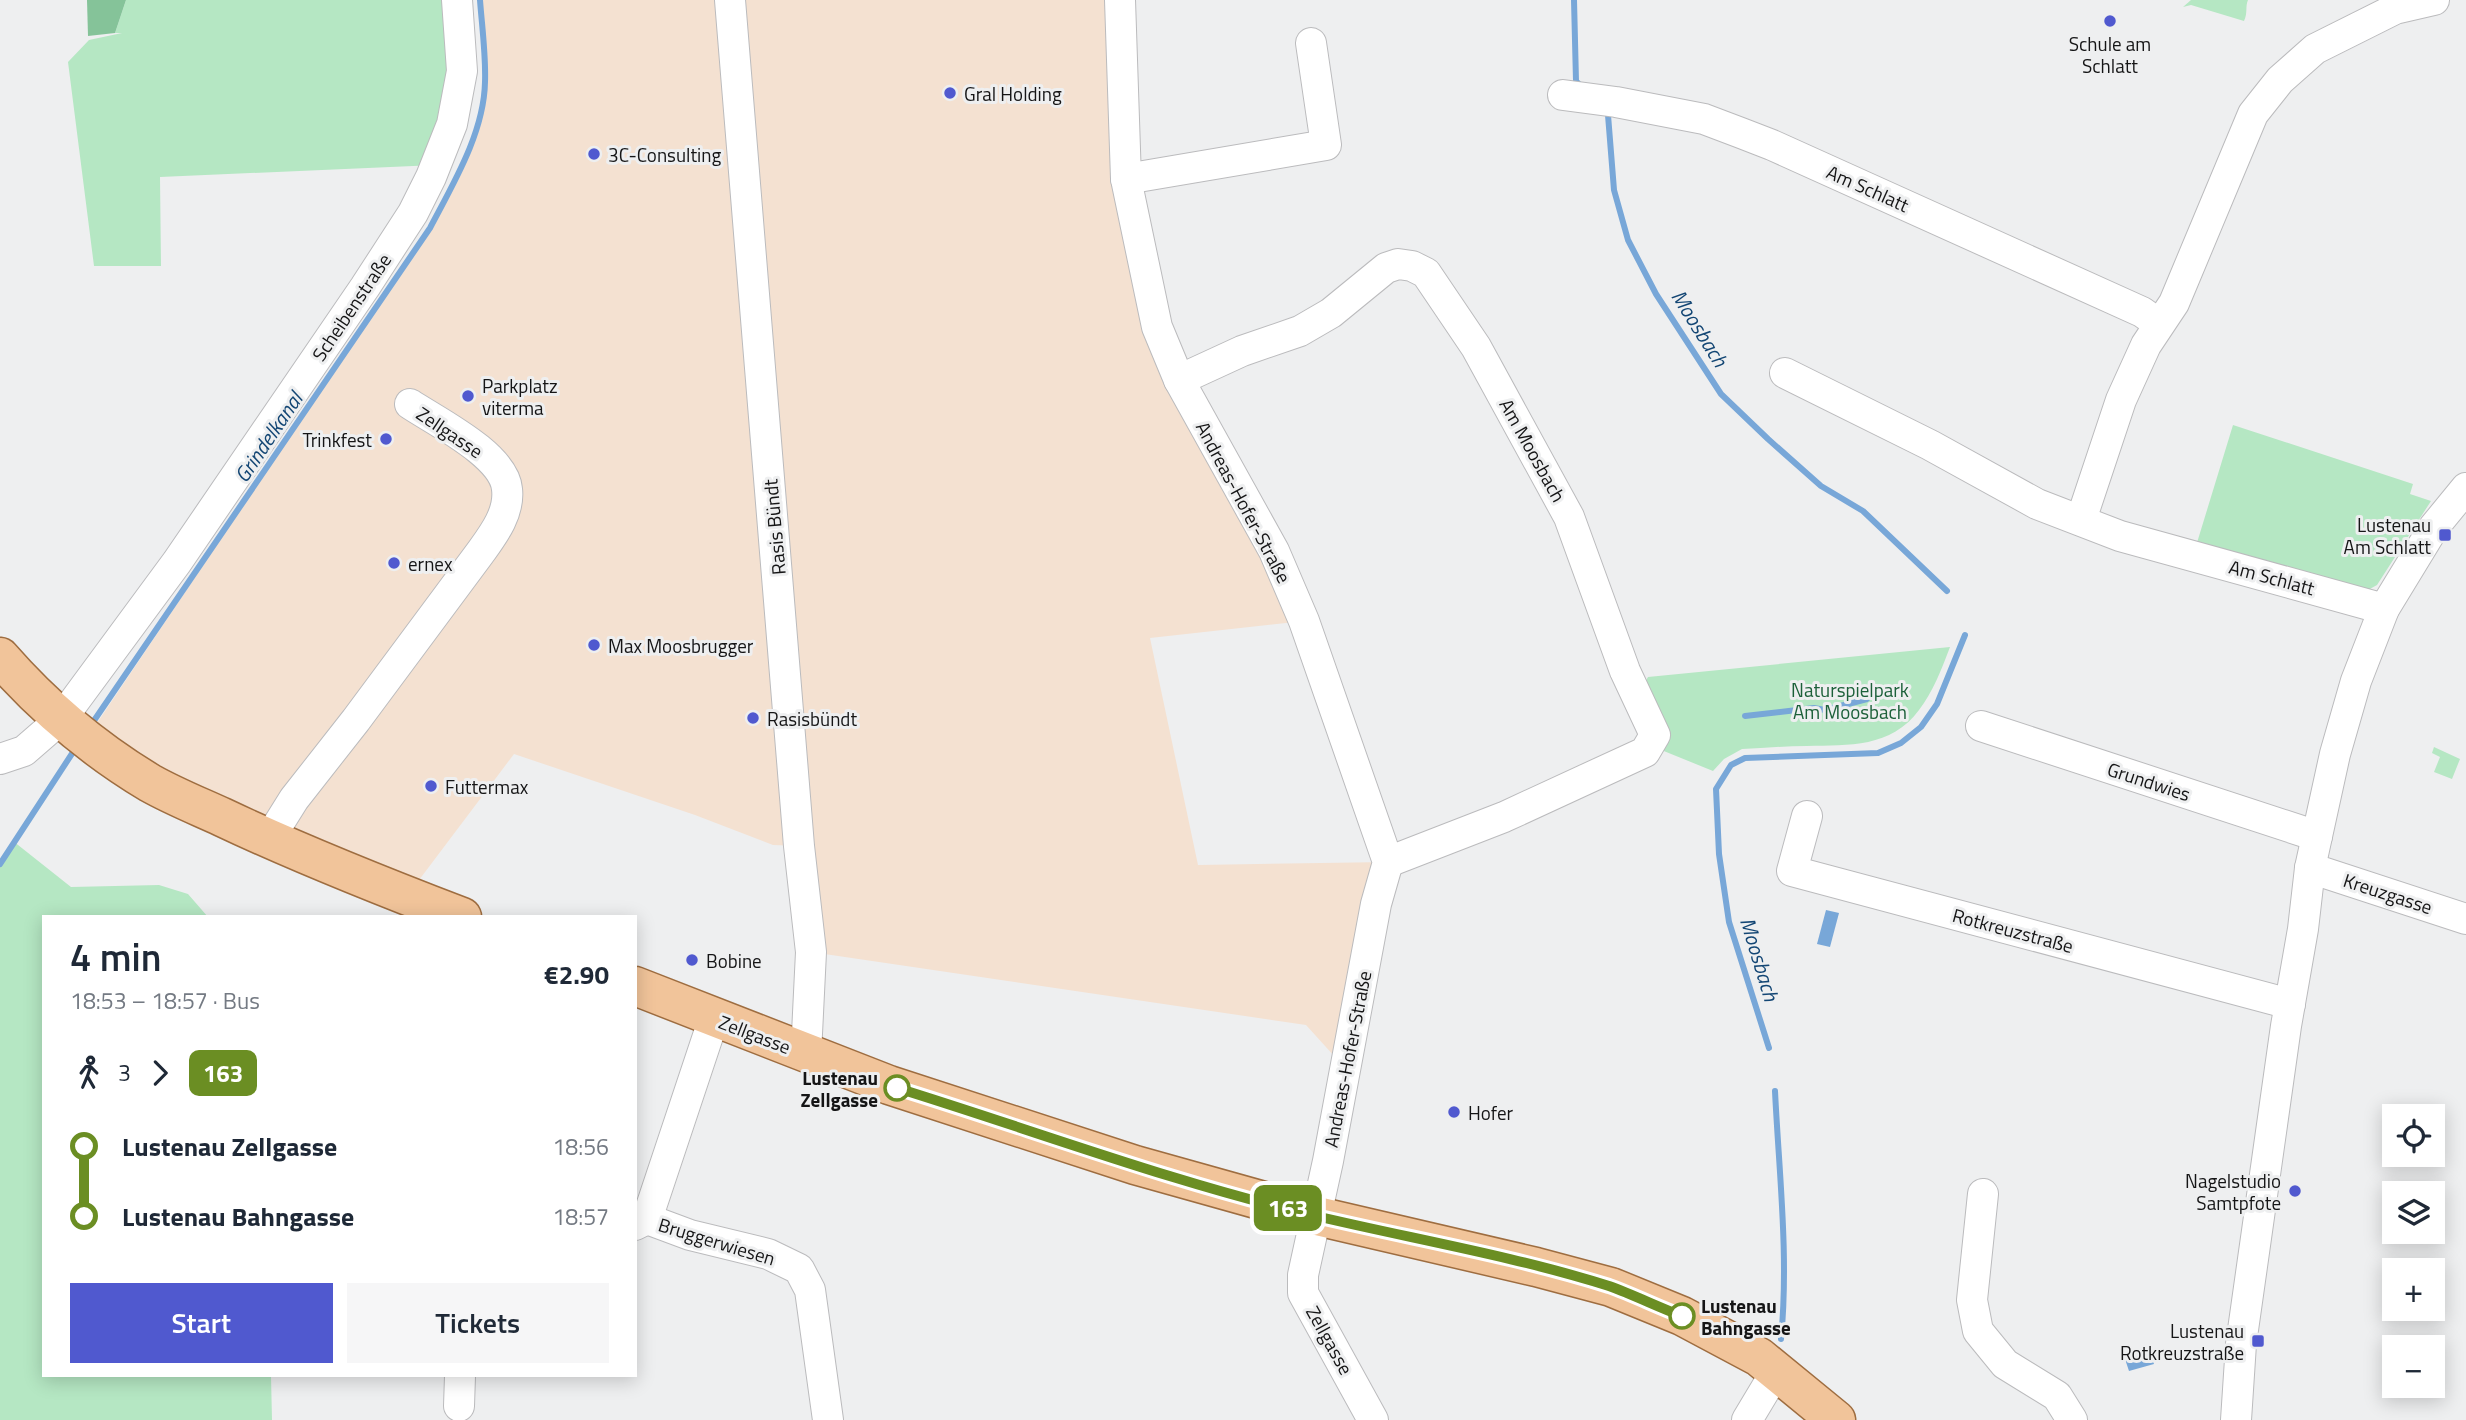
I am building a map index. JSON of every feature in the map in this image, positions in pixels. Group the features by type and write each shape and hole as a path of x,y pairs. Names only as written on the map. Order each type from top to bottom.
{"main road":[{"path":"0,656 16,675 62,718 150,783 269,839 457,915"},
{"name":"Zellgasse","path":"637,987 889,1085 1135,1165 1317,1216 1611,1287 1682,1316 1743,1347 1777,1370 1836,1420"}],"street":[{"name":"Scheibenstraße","path":"62,718 177,562 413,213 452,124 462,71 457,0"},
{"name":"Rasis Bündt","path":"730,0 799,846 810,941 806,1054"},
{"name":"Andreas-Hofer-Straße","path":"1120,0 1126,180 1157,327 1179,380 1274,551 1304,621 1388,862 1376,904 1317,1216"},
{"path":"2081,520 2121,400 2146,345 2174,303 2253,114 2280,80 2315,49 2392,5 2434,0"},
{"path":"1126,180 1326,145 1311,43"},
{"name":"Am Schlatt","path":"1563,95 1704,119 1772,145 2143,312 2159,324"},
{"name":"Am Moosbach","path":"1179,380 1242,351 1300,331 1331,313 1386,268 1398,264 1412,266 1426,274 1476,347 1569,517 1625,671 1655,735 1645,752 1504,817 1388,862"},
{"name":"Am Schlatt","path":"1785,373 1930,445 2037,504 2120,536 2384,609"},
{"name":"Zellgasse","path":"269,839 294,799 480,553 497,529 505,508 507,488 500,468 480,450 410,404"},
{"path":"2236,1420 2241,1344 2310,868 2335,754 2353,692 2384,609 2434,527 2466,488"},
{"path":"0,759 24,751 62,718"},
{"name":"Grundwies","path":"1981,726 2317,836"},
{"name":"Rotkreuzstraße","path":"1807,816 1792,871 2290,1004"},
{"name":"Kreuzgasse","path":"2310,868 2466,919"},
{"name":"Bruggerwiesen","path":"714,1018 641,1222 768,1254 799,1269 810,1290 828,1420"},
{"path":"1983,1194 1972,1300 1978,1331 2005,1364 2057,1396 2072,1420"},
{"name":"Zellgasse","path":"1317,1216 1305,1260 1303,1293 1373,1420"},
{"path":"1747,1420 1777,1370"},
{"path":"459,1406 460,1377"}],"shaded area":[{"path":"480,0 1120,0 1157,327 1304,621 1150,638 1198,865 1388,862 1345,1068 1306,1025 811,952 799,846 773,845 695,815 514,754 407,896 87,738 430,228 456,179 478,125 486,83"}],"green space":[{"path":"87,0 126,0 115,33 88,36"},
{"path":"126,0 457,0 436,165 160,177 161,266 94,266 68,62 89,40 122,33 115,33"},
{"path":"2191,0 2248,0 2244,21 2191,5 2183,7"},
{"path":"2233,425 2413,484 2410,494 2431,501 2377,585 2368,590 2196,546"},
{"name":"Naturspielpark Am Moosbach","path":"1950,647 1933,688 1919,710 1896,732 1882,738 1854,744 1742,749 1724,759 1713,771 1649,745 1644,684 1648,677"},
{"path":"2434,747 2460,759 2452,779 2434,772 2440,757 2432,753"},
{"path":"13,841 71,887 159,885 188,894 206,915 42,915 42,1377 271,1377 272,1420 0,1420 0,864"}],"water":[{"path":"1826,910 1839,913 1830,947 1817,944"},
{"path":"2150,1352 2154,1364 2129,1371 2125,1359"}],"waterway":[{"name":"Grindelkanal","path":"91,725 430,228 466,158 479,120 485,72 480,0"},
{"name":"Moosbach","path":"1574,0 1576,81 1582,87"},
{"name":"Moosbach","path":"1604,110 1608,115 1614,190 1628,240 1656,294 1721,394 1821,486 1863,511 1947,591"},
{"name":"Moosbach","path":"1769,1048 1729,922 1719,854 1716,789 1731,765 1745,758 1878,753 1901,743 1921,727 1937,704 1965,635"},
{"path":"1745,716 1814,708 1825,710 1867,699"},
{"name":"Grindelkanal","path":"0,864 77,746"},
{"name":"Moosbach","path":"1775,1091 1784,1246 1781,1339"}],"bus line":[{"name":"163","path":"897,1088 1135,1165 1229,1192 1611,1287 1682,1316"}],"place":[{"name":"Schule am Schlatt","path":"2110,21"},
{"name":"Gral Holding","path":"950,93"},
{"name":"3C-Consulting","path":"594,154"},
{"name":"Parkplatz viterma","path":"468,396"},
{"name":"Trinkfest","path":"386,439"},
{"name":"Lustenau Am Schlatt","path":"2445,535"},
{"name":"ernex","path":"394,563"},
{"name":"Max Moosbrugger","path":"594,645"},
{"name":"Rasisbündt","path":"753,718"},
{"name":"Futtermax","path":"431,786"},
{"name":"Bobine","path":"692,960"},
{"name":"Lustenau Zellgasse","path":"897,1088"},
{"name":"Hofer","path":"1454,1112"},
{"name":"Nagelstudio Samtpfote","path":"2295,1191"},
{"name":"Lustenau Bahngasse","path":"1682,1316"},
{"name":"Lustenau Rotkreuzstraße","path":"2258,1341"}]}
